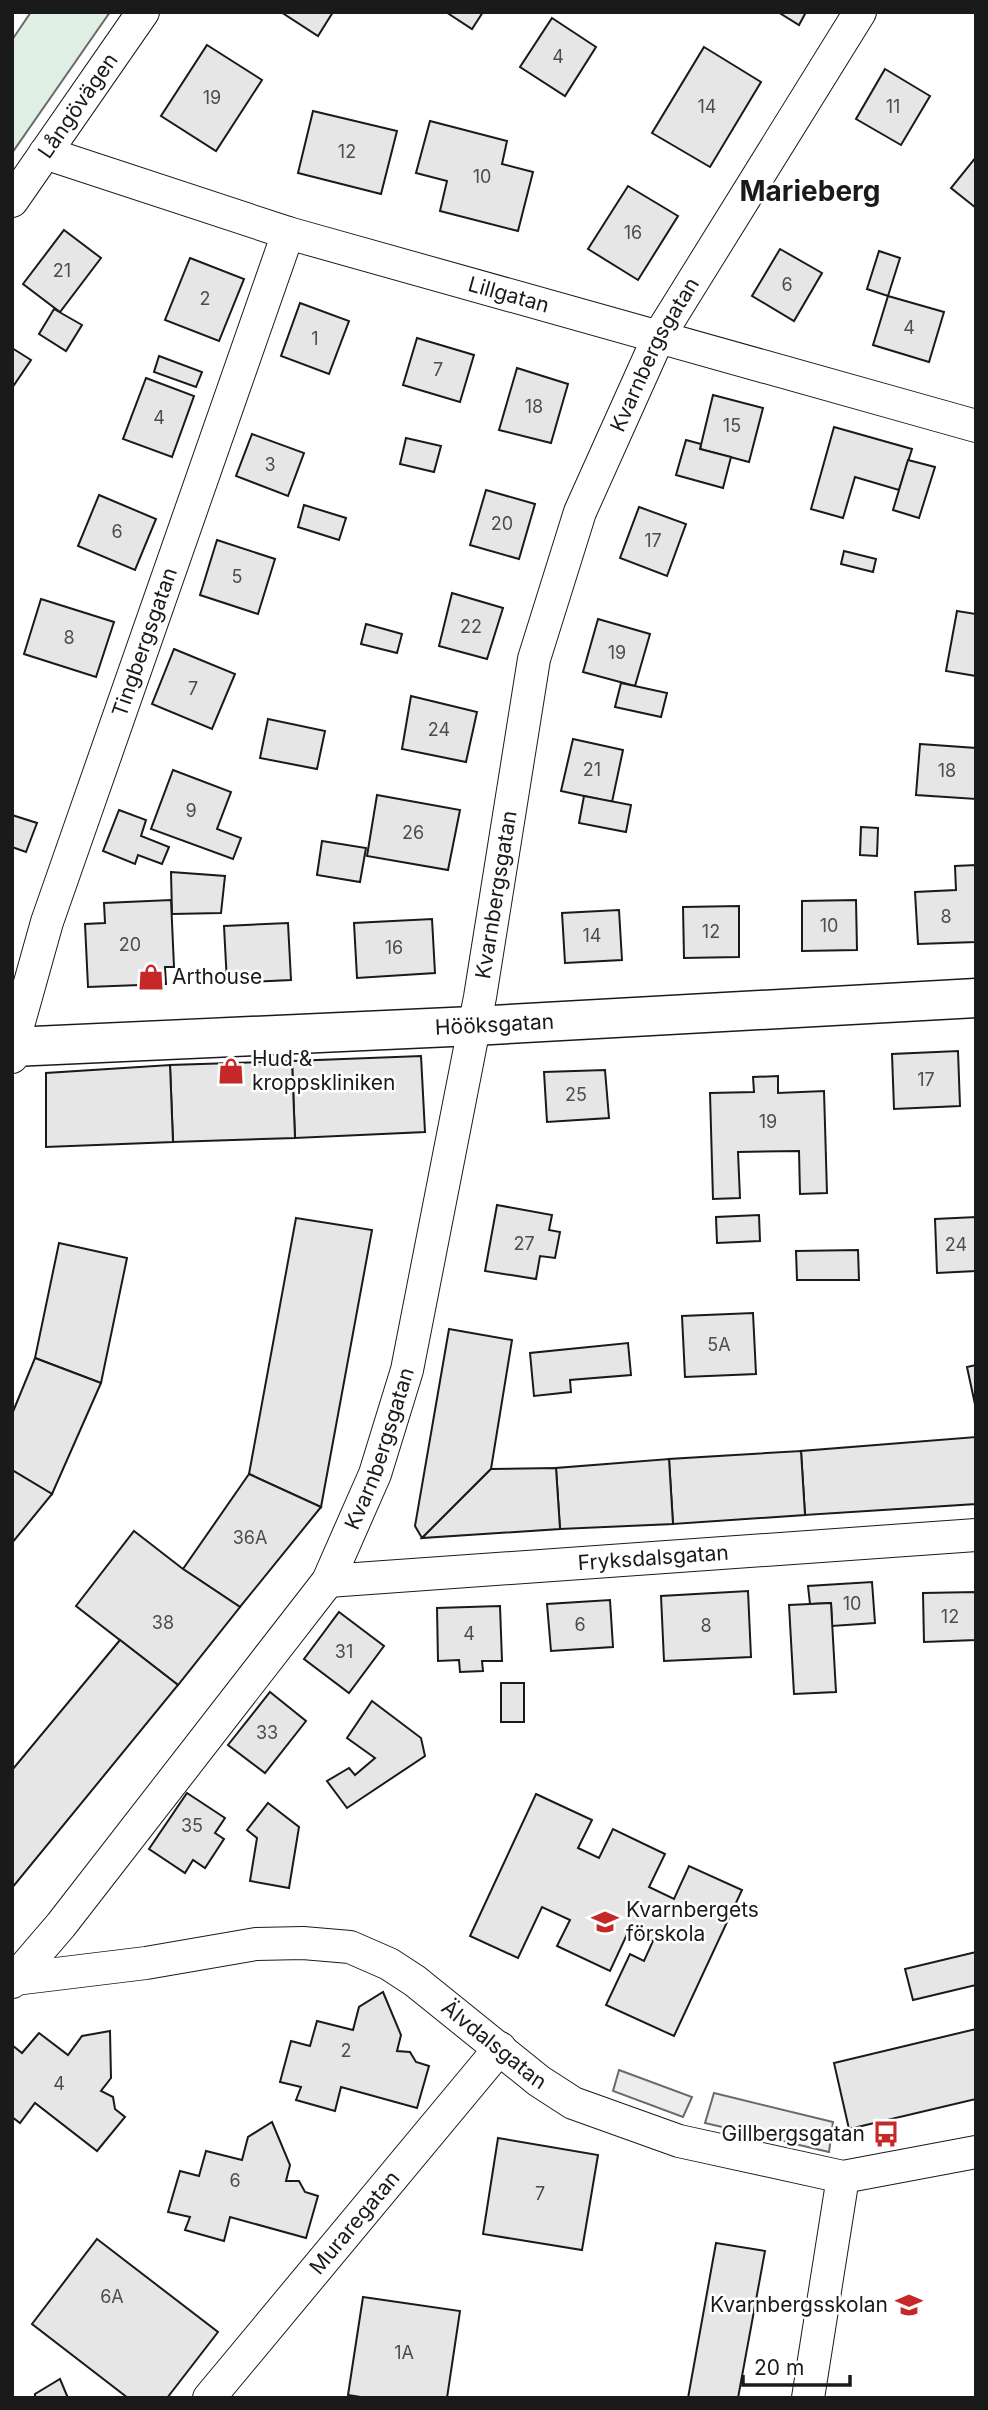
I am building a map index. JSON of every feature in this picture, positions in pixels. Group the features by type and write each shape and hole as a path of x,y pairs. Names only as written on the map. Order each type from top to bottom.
{"street":[{"name":"Långövägen","path":"12,201 143,12"},
{"name":"Kvarnbergsgatan","path":"14,1981 69,1915 328,1581 374,1474 407,1370 473,1026 534,659 580,512 659,336 860,12"},
{"name":"Lillgatan","path":"45,153 288,233 976,426"},
{"name":"Tingbergsgatan","path":"12,1057 12,1047 47,922 288,233"},
{"name":"Hööksgatan","path":"12,1047 473,1026 976,998"},
{"name":"Fryksdalsgatan","path":"328,1581 976,1535"},
{"name":"Älvdalsgatan","path":"14,1981 146,1963 256,1944 303,1943 350,1947 389,1964 415,1981 539,2081 573,2103 679,2141 843,2177 976,2152"},
{"name":"Muraregatan","path":"209,2398 500,2048"},
{"path":"808,2398 843,2177"}],"green space":[{"path":"31,12 110,12 12,153 12,40"}],"shaded area":[{"path":"619,2070 692,2097 683,2117 613,2091"},
{"path":"714,2093 833,2122 829,2152 705,2123"}],"building":[{"path":"281,12 333,12 318,36"},
{"path":"446,12 483,12 472,29"},
{"path":"778,12 806,12 799,25"},
{"path":"552,18 596,47 565,96 520,67"},
{"path":"207,45 262,80 216,151 161,116"},
{"path":"704,47 761,82 710,167 652,133"},
{"path":"885,69 930,96 901,145 856,119"},
{"path":"313,111 397,131 381,194 298,173"},
{"path":"430,121 507,141 502,164 533,172 518,231 440,211 447,181 416,173"},
{"path":"976,157 976,208 951,188"},
{"path":"628,186 678,216 638,280 588,249"},
{"path":"64,230 101,258 60,312 23,284"},
{"path":"780,249 822,273 794,321 752,296"},
{"path":"879,251 900,258 888,296 867,289"},
{"path":"190,258 244,279 219,341 165,320"},
{"path":"888,296 944,312 929,362 873,345"},
{"path":"300,303 349,321 329,374 281,356"},
{"path":"54,309 82,325 66,351 39,334"},
{"path":"417,338 474,355 460,402 403,385"},
{"path":"12,348 31,360 12,388"},
{"path":"159,356 202,372 196,387 154,372"},
{"path":"517,368 568,384 551,443 499,430"},
{"path":"146,378 194,396 172,457 123,439"},
{"path":"713,395 763,408 749,462 700,449"},
{"path":"834,427 912,449 899,490 855,477 843,518 811,509"},
{"path":"252,434 304,453 288,496 236,476"},
{"path":"406,438 441,446 434,472 400,464"},
{"path":"686,440 701,444 700,449 731,457 723,488 676,475"},
{"path":"908,460 935,467 919,518 893,510"},
{"path":"486,490 535,504 519,559 470,545"},
{"path":"99,495 156,519 135,570 78,546"},
{"path":"304,505 346,518 339,540 298,527"},
{"path":"639,507 686,524 667,576 620,558"},
{"path":"217,540 275,559 258,614 200,595"},
{"path":"844,551 876,559 873,572 841,564"},
{"path":"452,593 503,608 487,659 439,646"},
{"path":"41,599 114,622 96,677 24,654"},
{"path":"957,611 976,614 976,676 946,671"},
{"path":"598,619 650,634 635,686 583,672"},
{"path":"366,624 402,634 397,653 361,644"},
{"path":"174,649 235,674 212,729 152,704"},
{"path":"621,683 667,693 661,717 615,707"},
{"path":"411,696 477,712 466,762 402,749"},
{"path":"268,719 325,731 317,769 260,758"},
{"path":"573,739 623,750 612,802 561,791"},
{"path":"920,744 976,748 976,799 916,795"},
{"path":"173,770 231,792 217,829 241,838 233,859 151,829"},
{"path":"377,795 460,810 448,870 367,856"},
{"path":"584,796 631,805 626,832 579,823"},
{"path":"119,810 146,820 141,836 169,847 162,864 138,855 135,864 103,851"},
{"path":"12,815 37,823 26,852 12,847"},
{"path":"861,827 878,828 877,856 860,855"},
{"path":"322,841 366,848 360,882 317,875"},
{"path":"976,865 976,942 918,944 915,892 956,890 955,866"},
{"path":"171,872 225,876 221,913 172,914"},
{"path":"171,900 174,967 165,967 166,984 88,987 85,924 105,923 104,903"},
{"path":"856,900 857,950 802,951 802,901"},
{"path":"739,906 739,957 684,958 683,907"},
{"path":"619,910 622,960 565,963 562,913"},
{"path":"432,919 435,973 357,978 354,923"},
{"path":"288,923 291,980 227,983 224,926"},
{"path":"958,1051 960,1106 894,1109 892,1054"},
{"path":"421,1056 425,1132 295,1138 292,1061"},
{"path":"292,1061 295,1138 173,1142 170,1065"},
{"path":"170,1065 173,1142 46,1147 46,1073"},
{"path":"605,1070 609,1118 547,1122 544,1072"},
{"path":"778,1076 778,1093 824,1091 827,1193 800,1194 799,1151 738,1152 740,1198 713,1199 710,1093 754,1092 753,1077"},
{"path":"497,1205 552,1215 549,1230 560,1232 555,1258 540,1256 536,1279 485,1271"},
{"path":"759,1215 760,1241 717,1243 716,1217"},
{"path":"976,1217 976,1271 937,1273 935,1219"},
{"path":"296,1218 372,1230 321,1507 249,1474"},
{"path":"59,1243 127,1258 101,1383 35,1358"},
{"path":"858,1250 859,1280 797,1280 796,1251"},
{"path":"753,1313 756,1374 685,1377 682,1316"},
{"path":"449,1329 512,1340 491,1469 422,1538 415,1526"},
{"path":"628,1343 631,1375 570,1380 571,1392 534,1396 530,1353"},
{"path":"35,1358 101,1383 52,1494 12,1470 12,1414"},
{"path":"976,1365 976,1409 967,1367"},
{"path":"976,1437 976,1504 805,1515 801,1451"},
{"path":"801,1451 805,1515 673,1524 669,1459"},
{"path":"669,1459 673,1524 560,1529 556,1468"},
{"path":"556,1468 560,1529 422,1538 491,1469"},
{"path":"12,1470 52,1494 12,1543"},
{"path":"249,1474 321,1507 240,1607 183,1569"},
{"path":"134,1531 183,1569 240,1607 178,1685 76,1606"},
{"path":"872,1582 875,1623 832,1626 831,1603 810,1604 808,1586"},
{"path":"748,1591 751,1657 664,1661 661,1596"},
{"path":"976,1592 976,1640 924,1642 923,1593"},
{"path":"610,1600 613,1647 551,1651 547,1604"},
{"path":"831,1603 836,1692 794,1694 789,1605"},
{"path":"500,1606 502,1661 482,1661 483,1671 460,1672 459,1660 438,1661 437,1608"},
{"path":"339,1612 384,1646 349,1693 304,1659"},
{"path":"120,1640 178,1685 12,1888 12,1770"},
{"path":"501,1683 524,1683 524,1722 501,1722"},
{"path":"270,1692 306,1721 265,1773 228,1745"},
{"path":"372,1701 421,1738 425,1756 347,1808 327,1781 349,1768 355,1775 375,1758 347,1738"},
{"path":"187,1793 225,1818 215,1833 224,1839 205,1868 193,1860 185,1873 149,1849"},
{"path":"536,1794 592,1820 578,1848 599,1858 613,1829 665,1854 649,1887 674,1899 689,1866 742,1890 674,2036 606,2005 630,1954 644,1961 653,1941 629,1930 610,1971 557,1946 570,1920 542,1907 518,1958 470,1936"},
{"path":"268,1803 299,1827 289,1888 250,1881 257,1838 247,1830"},
{"path":"976,1952 976,1985 913,2000 905,1969"},
{"path":"383,1992 401,2035 397,2051 410,2052 416,2062 429,2066 417,2108 341,2087 335,2111 296,2100 301,2087 280,2082 291,2041 310,2046 317,2021 353,2030 359,2007"},
{"path":"976,2029 976,2099 849,2129 834,2063"},
{"path":"110,2031 111,2078 101,2091 113,2097 115,2109 125,2117 97,2151 35,2103 20,2123 12,2117 12,2045 22,2053 39,2033 68,2055 82,2036"},
{"path":"272,2122 290,2165 286,2181 299,2181 305,2192 318,2196 306,2238 230,2217 224,2241 185,2230 190,2217 168,2212 180,2171 199,2176 206,2151 242,2160 248,2137"},
{"path":"498,2138 598,2155 582,2250 483,2234"},
{"path":"97,2239 218,2332 167,2398 128,2398 32,2324"},
{"path":"716,2243 765,2251 738,2398 688,2398"},
{"path":"363,2297 460,2311 447,2398 367,2398 348,2395"},
{"path":"60,2379 68,2398 35,2398 35,2394"}],"place":[{"name":"Arthouse","path":"151,977"},
{"name":"Hud & kroppskliniken","path":"231,1071"},
{"name":"Kvarnbergets förskola","path":"605,1922"},
{"name":"Gillbergsgatan","path":"886,2134"},
{"name":"Kvarnbergsskolan","path":"909,2305"}],"district":[{"name":"Marieberg","path":"810,191"}]}
